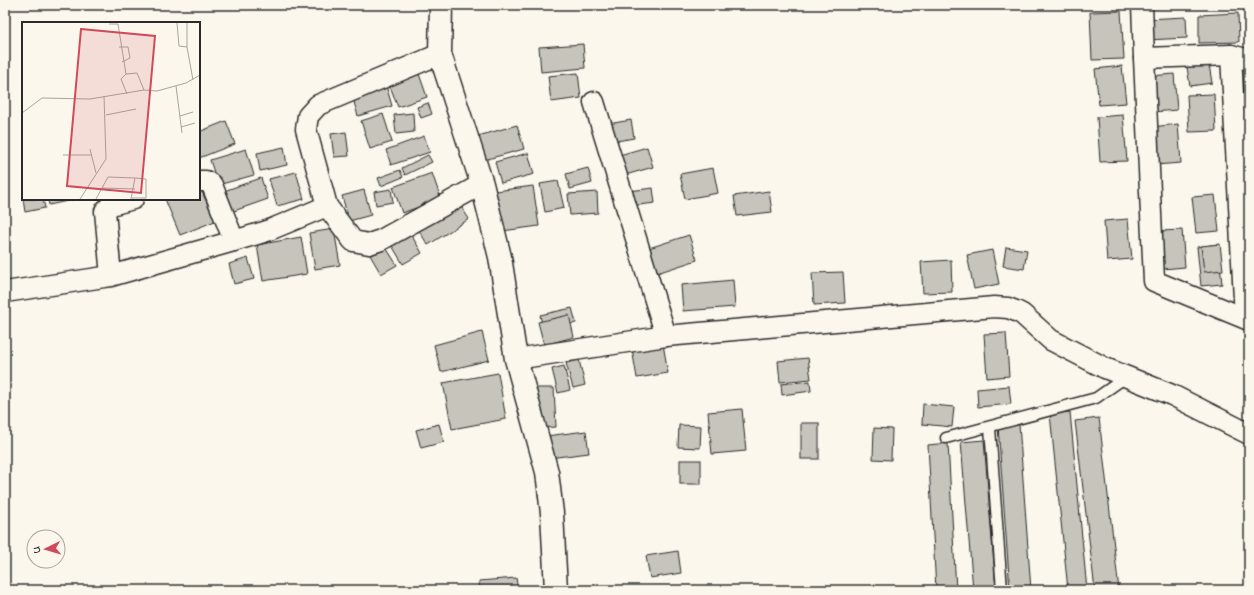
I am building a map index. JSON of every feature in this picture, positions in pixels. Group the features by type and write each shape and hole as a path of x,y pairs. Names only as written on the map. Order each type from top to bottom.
{"street":[{"path":"441,5 440,54 482,184 500,257 516,359 547,472 552,513 556,590"},
{"path":"1142,5 1144,58 1154,281 1247,319 1240,58 1144,58"},
{"path":"440,54 318,104 308,116 306,129 327,206 353,240 369,244 381,240 482,184"},
{"path":"594,102 666,336"},
{"path":"200,181 206,181 212,185 234,241"},
{"path":"111,276 105,211 111,206 130,200"},
{"path":"5,292 111,276 267,231 327,206"},
{"path":"516,359 666,336 994,307 1008,308 1022,314 1051,340 1126,377 1172,395 1249,434"}],"lane":[{"path":"946,438 990,428 1096,398 1126,377"},
{"path":"990,428 1002,590"}],"building":[{"path":"1146,5 1186,5 1186,7 1146,8"},
{"path":"1121,11 1124,59 1092,60 1090,12"},
{"path":"1238,13 1239,42 1199,43 1199,15"},
{"path":"1186,17 1187,38 1147,40 1146,19"},
{"path":"583,44 585,68 541,72 539,47"},
{"path":"1209,64 1212,83 1190,86 1187,67"},
{"path":"1122,66 1126,103 1099,105 1095,69"},
{"path":"418,71 427,97 398,107 388,81"},
{"path":"1249,72 1249,107 1245,108 1239,74"},
{"path":"578,73 581,98 551,102 548,76"},
{"path":"1174,74 1177,110 1153,112 1150,76"},
{"path":"386,85 392,106 358,116 352,95"},
{"path":"1214,94 1216,131 1189,132 1187,95"},
{"path":"428,103 432,114 421,118 417,107"},
{"path":"413,113 414,132 396,134 394,115"},
{"path":"383,114 392,142 370,149 361,121"},
{"path":"1123,115 1127,161 1100,162 1097,117"},
{"path":"1246,118 1249,118 1249,158 1248,158"},
{"path":"631,120 634,138 611,142 608,124"},
{"path":"226,121 235,144 200,158 200,132"},
{"path":"1178,124 1181,163 1155,165 1152,127"},
{"path":"517,125 524,149 484,160 478,136"},
{"path":"346,132 349,156 334,157 331,134"},
{"path":"424,136 430,152 391,165 386,150"},
{"path":"284,147 287,165 260,171 257,153"},
{"path":"647,147 653,167 622,176 616,156"},
{"path":"246,149 254,175 218,185 210,160"},
{"path":"528,153 534,174 501,183 495,162"},
{"path":"428,155 432,162 405,175 402,168"},
{"path":"588,168 592,183 570,189 566,174"},
{"path":"713,168 718,193 685,199 680,174"},
{"path":"400,170 403,177 381,186 378,178"},
{"path":"296,172 304,199 277,206 269,179"},
{"path":"432,173 441,199 402,213 393,187"},
{"path":"261,178 268,199 228,213 221,192"},
{"path":"558,181 564,208 545,212 540,184"},
{"path":"533,186 539,226 502,231 496,191"},
{"path":"200,187 215,221 180,235 165,200 200,200"},
{"path":"653,188 655,203 631,206 629,191"},
{"path":"391,189 393,202 376,205 374,192"},
{"path":"364,190 371,215 349,221 342,196"},
{"path":"769,191 772,212 737,216 734,196"},
{"path":"597,192 598,213 570,215 568,194"},
{"path":"1215,195 1219,231 1196,233 1192,197"},
{"path":"23,200 43,200 45,208 25,212"},
{"path":"48,200 72,200 49,205"},
{"path":"457,200 469,219 428,245 416,226"},
{"path":"1128,219 1132,259 1107,261 1104,221"},
{"path":"334,229 340,265 315,269 309,233"},
{"path":"1182,230 1185,267 1163,269 1160,231"},
{"path":"410,233 422,253 403,264 391,244"},
{"path":"689,235 697,260 654,274 646,249"},
{"path":"301,237 307,274 263,281 257,245"},
{"path":"1218,244 1222,284 1201,286 1197,247"},
{"path":"1220,244 1223,270 1204,272 1201,246"},
{"path":"385,246 397,265 381,274 370,255"},
{"path":"1006,247 1027,250 1024,269 1003,266"},
{"path":"992,250 999,284 974,289 967,255"},
{"path":"248,258 254,279 234,284 229,264"},
{"path":"951,260 952,292 923,293 921,262"},
{"path":"843,272 845,303 814,305 812,273"},
{"path":"733,280 735,307 683,311 681,285"},
{"path":"572,308 576,323 543,329 540,315"},
{"path":"569,315 574,337 544,345 538,322"},
{"path":"482,332 489,360 441,372 434,345"},
{"path":"1006,333 1009,376 987,378 984,334"},
{"path":"663,344 668,373 637,378 632,349"},
{"path":"808,358 811,379 780,382 778,361"},
{"path":"579,360 585,385 573,388 566,363"},
{"path":"564,366 570,390 558,393 552,369"},
{"path":"498,373 506,419 452,429 443,383"},
{"path":"810,381 811,391 782,395 781,384"},
{"path":"1009,386 1011,404 978,407 977,389"},
{"path":"536,388 554,388 556,427 538,428"},
{"path":"923,404 954,407 952,427 922,424"},
{"path":"742,409 746,451 712,454 708,412"},
{"path":"1070,412 1087,590 1068,590 1050,414"},
{"path":"1099,418 1119,590 1095,590 1075,421"},
{"path":"801,423 819,423 819,459 801,459"},
{"path":"439,424 444,442 421,448 416,430"},
{"path":"1019,424 1031,590 1010,590 998,426"},
{"path":"679,425 701,426 700,448 678,447"},
{"path":"874,428 892,429 891,460 873,459"},
{"path":"586,431 589,453 549,458 546,436"},
{"path":"984,440 996,590 973,590 961,442"},
{"path":"948,443 956,590 936,590 928,445"},
{"path":"680,460 701,460 701,484 680,484"},
{"path":"678,551 681,573 650,578 646,556"},
{"path":"516,578 518,590 480,590 479,581"}]}
